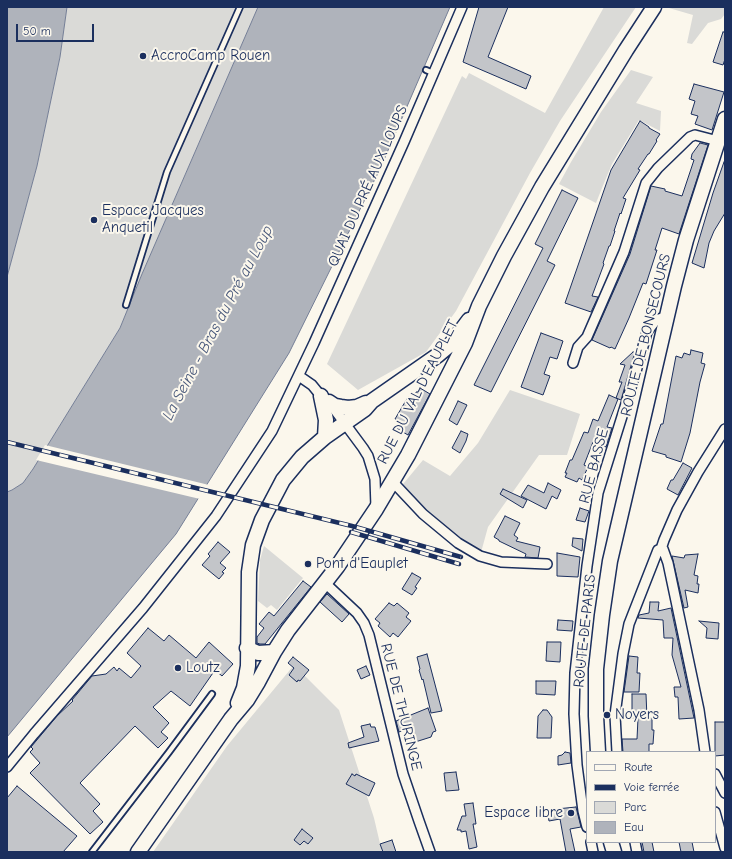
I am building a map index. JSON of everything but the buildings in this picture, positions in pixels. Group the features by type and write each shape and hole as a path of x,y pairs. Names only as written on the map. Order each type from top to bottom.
{"main road":[{"path":"479,306 504,256 542,187 654,7"},
{"name":"ROUTE DE BONSECOURS","path":"610,561 668,316 671,296 686,240 725,119"},
{"name":"RUE DU VAL D'EAUPLET","path":"231,719 244,688 248,666 249,572 253,545 258,528 270,503 291,469 302,457 325,437 366,409 372,401 438,355 451,344 479,306"},
{"name":"RUE DU VAL D'EAUPLET","path":"231,719 247,700 288,630 325,583 376,509 408,455 465,343 479,306"},
{"path":"325,399 340,408 357,407 372,401"},
{"path":"325,399 325,437"},
{"name":"ROUTE DE PARIS","path":"598,751 596,669 610,561"},
{"path":"247,648 258,653 274,652"},
{"path":"138,852 231,719"}],"street":[{"name":"QUAI DU PRÉ AUX LOUPS","path":"7,767 143,608 212,514 237,485 272,430 289,390 299,376 342,272 429,71 462,7"},
{"path":"573,363 578,347 587,337 624,252 646,183 658,168 690,137 695,135 718,141"},
{"name":"RUE BASSE","path":"586,823 577,765 574,714 575,673 587,566 598,493 647,332 656,320 668,316"},
{"path":"299,376 312,385 325,399 345,423 368,456 374,472 376,484 376,509"},
{"path":"616,751 615,715 623,654 629,624 658,550 661,549 677,510 698,472 725,429"},
{"path":"392,482 423,514 458,543 480,556 501,562 547,564"},
{"path":"661,549 663,549 668,563 699,710 705,751"},
{"name":"RUE DE THURINGE","path":"325,583 357,613 364,623 371,643 403,774 430,852"},
{"path":"716,776 725,792"},
{"path":"716,816 725,848"}],"lane":[{"path":"126,305 167,172 240,7"},
{"path":"92,852 170,752 212,694"}],"green space":[{"name":"Espace Jacques Anquetil","path":"67,7 258,7 120,328 33,469 23,483 7,492 7,277 37,166 60,57"},
{"path":"604,7 636,7 560,121 530,173 456,311 426,352 358,390 327,364 462,76 466,79 469,73 545,113"},
{"path":"725,7 725,14 721,19 708,23 692,44 687,43 693,15 669,8"},
{"path":"631,70 653,77 636,103 661,111 660,131 639,120 612,164 596,203 559,184 601,112"},
{"path":"510,390 580,414 567,455 539,455 488,527 480,556 399,489 423,460 450,476 478,443"},
{"path":"264,546 303,578 277,610 271,605 267,608 258,601 260,560"},
{"path":"294,665 339,710 374,818 382,852 153,852 227,746"}],"water":[{"path":"7,7 67,7 60,57 37,166 7,277"},
{"name":"La Seine - Bras du Pré au Loup","path":"258,7 450,7 380,169 289,353 176,534 7,737 7,492 23,483 33,469 120,328"}],"pier":[{"path":"45,445 209,485 200,499 36,460"}],"railway":[{"path":"7,442 352,526 461,557"},
{"path":"351,532 459,564"}],"place":[{"name":"AccroCamp Rouen","path":"143,56"},
{"name":"Espace Jacques Anquetil","path":"94,220"},
{"name":"Pont d'Eauplet","path":"308,564"},
{"name":"Loutz","path":"178,668"},
{"name":"Noyers","path":"607,715"},
{"name":"Espace libre","path":"571,813"}]}
